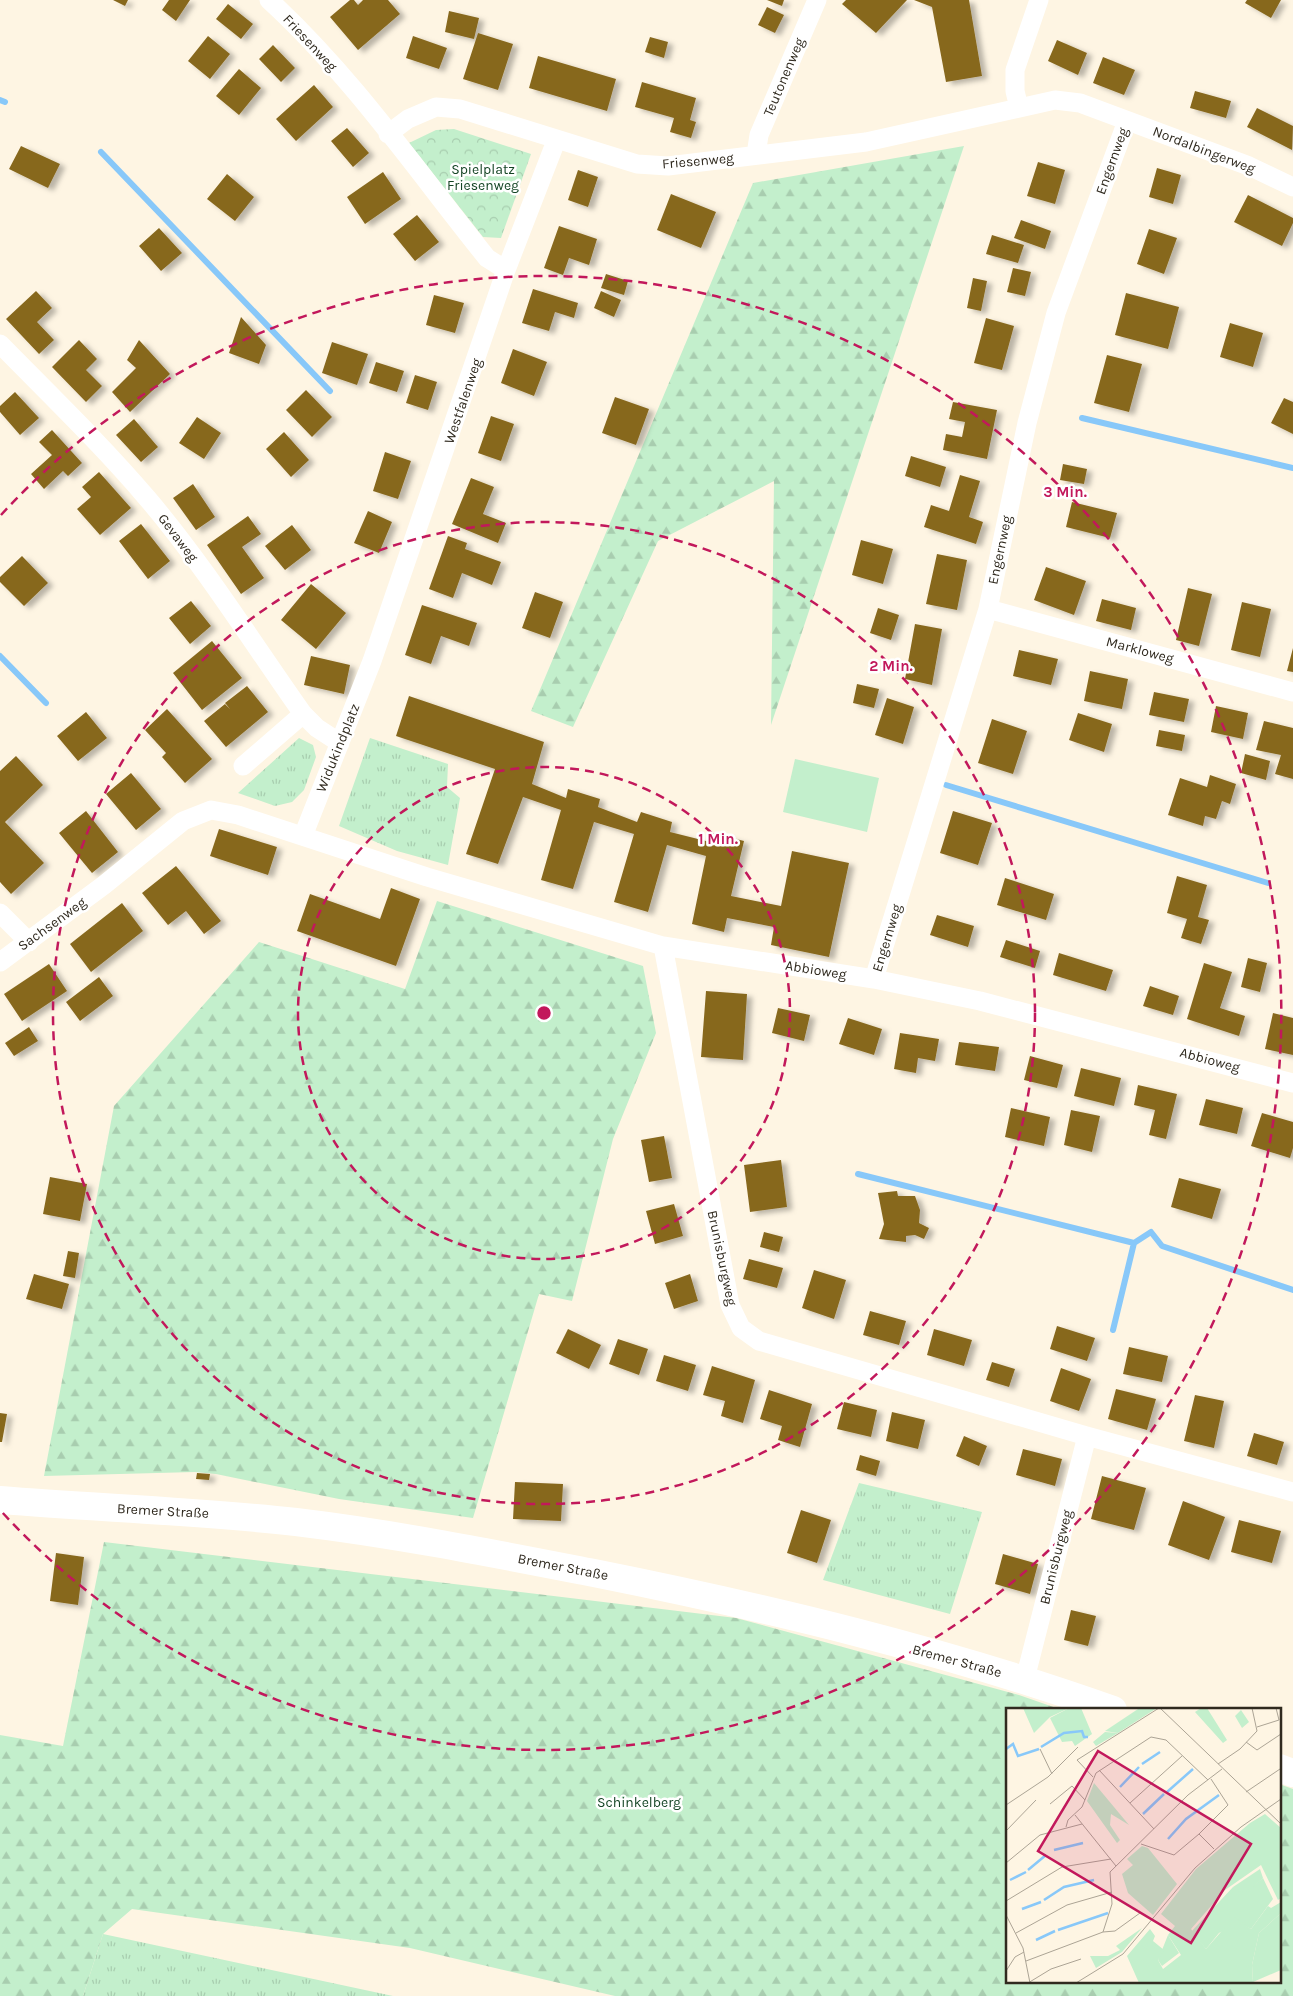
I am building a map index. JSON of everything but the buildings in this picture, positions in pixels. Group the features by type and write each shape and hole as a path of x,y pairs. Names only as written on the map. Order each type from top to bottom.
{"main road":[{"name":"Bremer Straße","path":"0,1500 194,1512 300,1523 467,1548 736,1602 1026,1679 1107,1708"},
{"path":"1280,1768 1293,1773"}],"street":[{"name":"Friesenweg","path":"269,0 316,47 487,258 506,270"},
{"name":"Teutonenweg","path":"756,155 759,135 817,0"},
{"path":"1019,108 1015,92 1015,70 1039,0"},
{"name":"Nordalbingerweg","path":"1019,108 1056,100 1080,103 1249,166 1293,188"},
{"name":"Friesenweg","path":"388,134 408,119 436,107 460,109 556,141 637,164 668,166 866,142 1019,108"},
{"name":"Engernweg","path":"874,979 988,609 1027,423 1056,313 1127,121"},
{"name":"Westfalenweg","path":"372,661 468,386 506,270 556,141"},
{"name":"Gevaweg","path":"0,344 105,450 148,500 199,566 303,714 317,728 340,743"},
{"name":"Markloweg","path":"988,609 1293,692"},
{"name":"Widukindplatz","path":"303,836 372,661"},
{"path":"243,766 303,714"},
{"name":"Sachsenweg","path":"0,962 104,885 183,821 211,810 238,815 303,836"},
{"name":"Abbioweg","path":"303,836 427,877 663,946 874,979 1027,1013 1293,1083"},
{"path":"0,913 29,942"},
{"name":"Brunisburgweg","path":"663,946 730,1305 741,1328 758,1342 1087,1436 1293,1492"},
{"name":"Brunisburgweg","path":"1026,1679 1087,1436"}],"green space":[{"name":"Spielplatz Friesenweg","path":"454,129 531,154 501,238 483,237 409,143 436,130"},
{"path":"964,146 771,725 774,481 658,541 573,727 531,711 753,183"},
{"path":"299,738 313,745 316,757 304,790 292,802 275,806 238,793"},
{"path":"370,738 448,764 447,787 460,798 448,865 397,851 339,826"},
{"path":"795,759 879,778 867,832 783,812"},
{"path":"437,901 643,966 656,1033 613,1139 572,1301 539,1294 473,1518 339,1499 216,1474 195,1472 44,1476 114,1106 259,942 405,989"},
{"path":"859,1483 982,1512 950,1614 823,1580"},
{"name":"Schinkelberg","path":"104,1542 736,1618 1019,1695 1056,1708 1006,1708 1006,1984 1280,1984 1280,1784 1293,1789 1293,1996 615,1996 410,1948 132,1909 103,1934 83,1996 0,1996 0,1735 63,1746"},
{"path":"103,1934 393,1996 83,1996"}],"waterway":[{"path":"0,100 5,102"},
{"path":"101,152 330,391"},
{"path":"1082,418 1293,468"},
{"path":"0,656 46,703"},
{"path":"946,785 1268,883"},
{"path":"858,1174 1134,1243 1151,1232 1162,1246 1293,1290"},
{"path":"1113,1330 1134,1243"}]}
